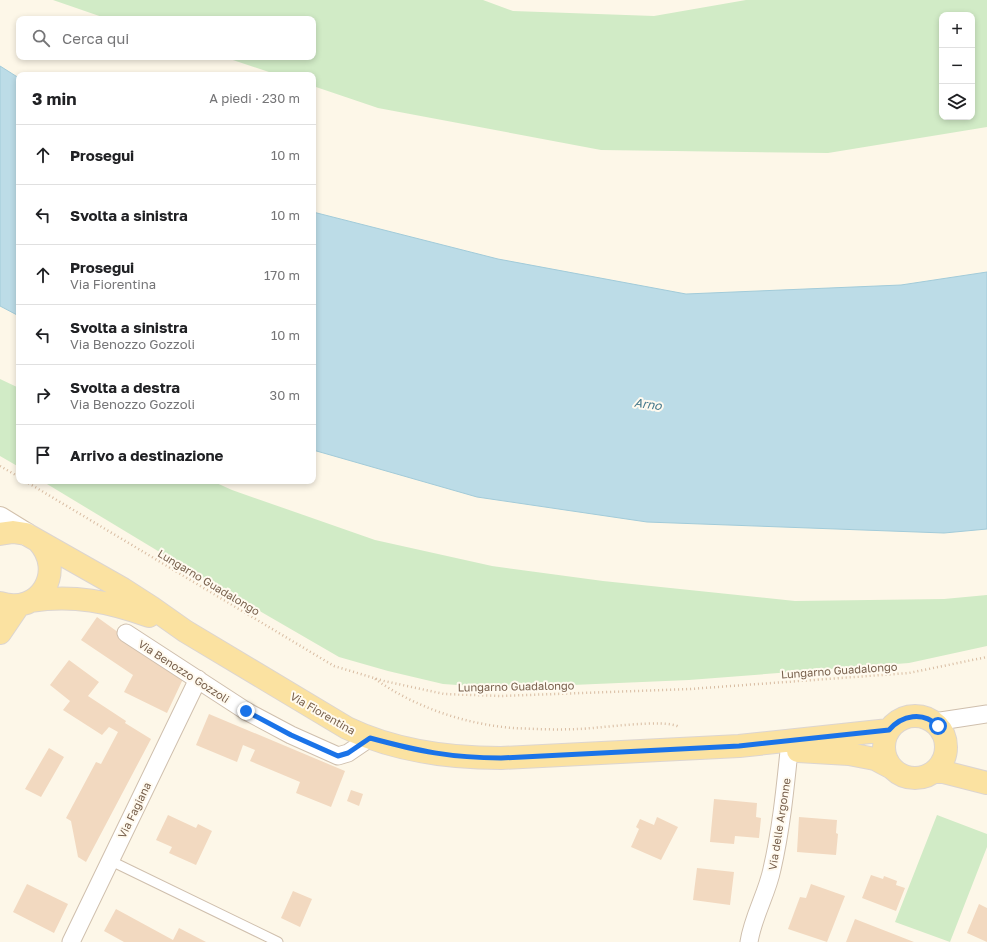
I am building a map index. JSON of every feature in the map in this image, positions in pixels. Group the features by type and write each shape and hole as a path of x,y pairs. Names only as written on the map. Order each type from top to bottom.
{"main road":[{"name":"Via Fiorentina","path":"0,518 151,607 185,631 347,728 370,738 415,751 468,758 501,758 739,746 889,730"},
{"name":"Via Fiorentina","path":"0,534 13,532 31,537 48,556 50,576 43,590 17,603"},
{"name":"Via Fiorentina","path":"17,603 52,598 102,602 148,616 185,631"},
{"path":"0,633 17,603"},
{"path":"912,716 922,717 934,722 944,734 946,744 944,758 936,770 928,775 909,778 892,768 884,750 885,740 889,730 895,723 912,716"},
{"name":"Via Fiorentina","path":"739,746 790,751 849,754 875,759 892,768"},
{"path":"936,770 987,783"}],"street":[{"name":"Via Benozzo Gozzoli","path":"126,633 246,711 291,735 338,756 348,753 370,738"},
{"name":"Via Fagiana","path":"71,942 109,860 198,679"},
{"path":"934,722 987,714"},
{"name":"Via delle Argonne","path":"749,942 752,925 772,871 781,820 790,751"}],"lane":[{"path":"109,860 278,942"}],"path":[{"path":"0,466 16,476"},
{"name":"Lungarno Guadalongo","path":"30,484 334,666 371,677 444,694 502,696 690,689 909,673 987,657"},
{"path":"371,677 388,688 426,707 481,724 552,729 671,725 677,726 699,747"}],"green space":[{"path":"53,0 483,0 513,11 654,16 746,0 987,0 987,127 828,153 601,150 378,108 316,87 316,72 269,72 233,60 316,60 316,16 99,16"},
{"path":"0,379 16,387 16,465 0,456"},
{"path":"47,484 219,484 375,540 492,566 603,581 795,601 944,599 987,595 987,646 909,663 689,680 501,688 443,684 388,671 339,657 201,577"},
{"path":"937,815 987,834 987,847 950,942 895,922"}],"water":[{"path":"0,66 16,76 16,314 0,306"},
{"name":"Arno","path":"316,213 498,259 686,294 901,285 987,272 987,529 944,533 647,522 477,497 316,451"}],"building":[{"path":"97,617 183,679 167,713 124,692 133,675 81,640"},
{"path":"69,660 99,682 88,696 126,721 125,723 151,739 86,862 78,857 71,821 66,818 96,762 101,764 118,732 109,727 102,735 63,710 70,701 50,685"},
{"path":"209,714 345,771 331,807 296,793 300,782 250,761 255,750 243,745 237,762 196,745"},
{"path":"49,748 64,757 41,797 25,789"},
{"path":"351,790 363,794 359,806 347,801"},
{"path":"714,799 757,803 756,817 761,818 759,838 735,836 734,844 710,842"},
{"path":"168,815 196,828 198,824 212,831 196,865 169,853 172,847 156,840"},
{"path":"657,817 678,827 661,860 631,847 639,829 636,827 640,819 654,825"},
{"path":"799,817 837,820 836,833 838,834 836,855 797,852"},
{"path":"697,868 734,872 730,905 693,900"},
{"path":"871,875 883,879 884,876 897,881 896,885 905,888 896,911 862,898"},
{"path":"27,884 68,904 54,933 13,912"},
{"path":"811,884 845,896 827,942 788,929 800,897 806,898"},
{"path":"293,891 312,899 300,927 281,918"},
{"path":"979,904 987,908 987,942 967,933"},
{"path":"116,909 173,940 179,928 206,942 124,942 104,931"},
{"path":"855,919 914,942 846,942"}],"route":[{"path":"246,711 291,735 338,756 344,756 370,738 415,751 468,758 501,758 739,746 889,730 895,723 903,718 912,716 922,717 934,722 938,726"}]}
